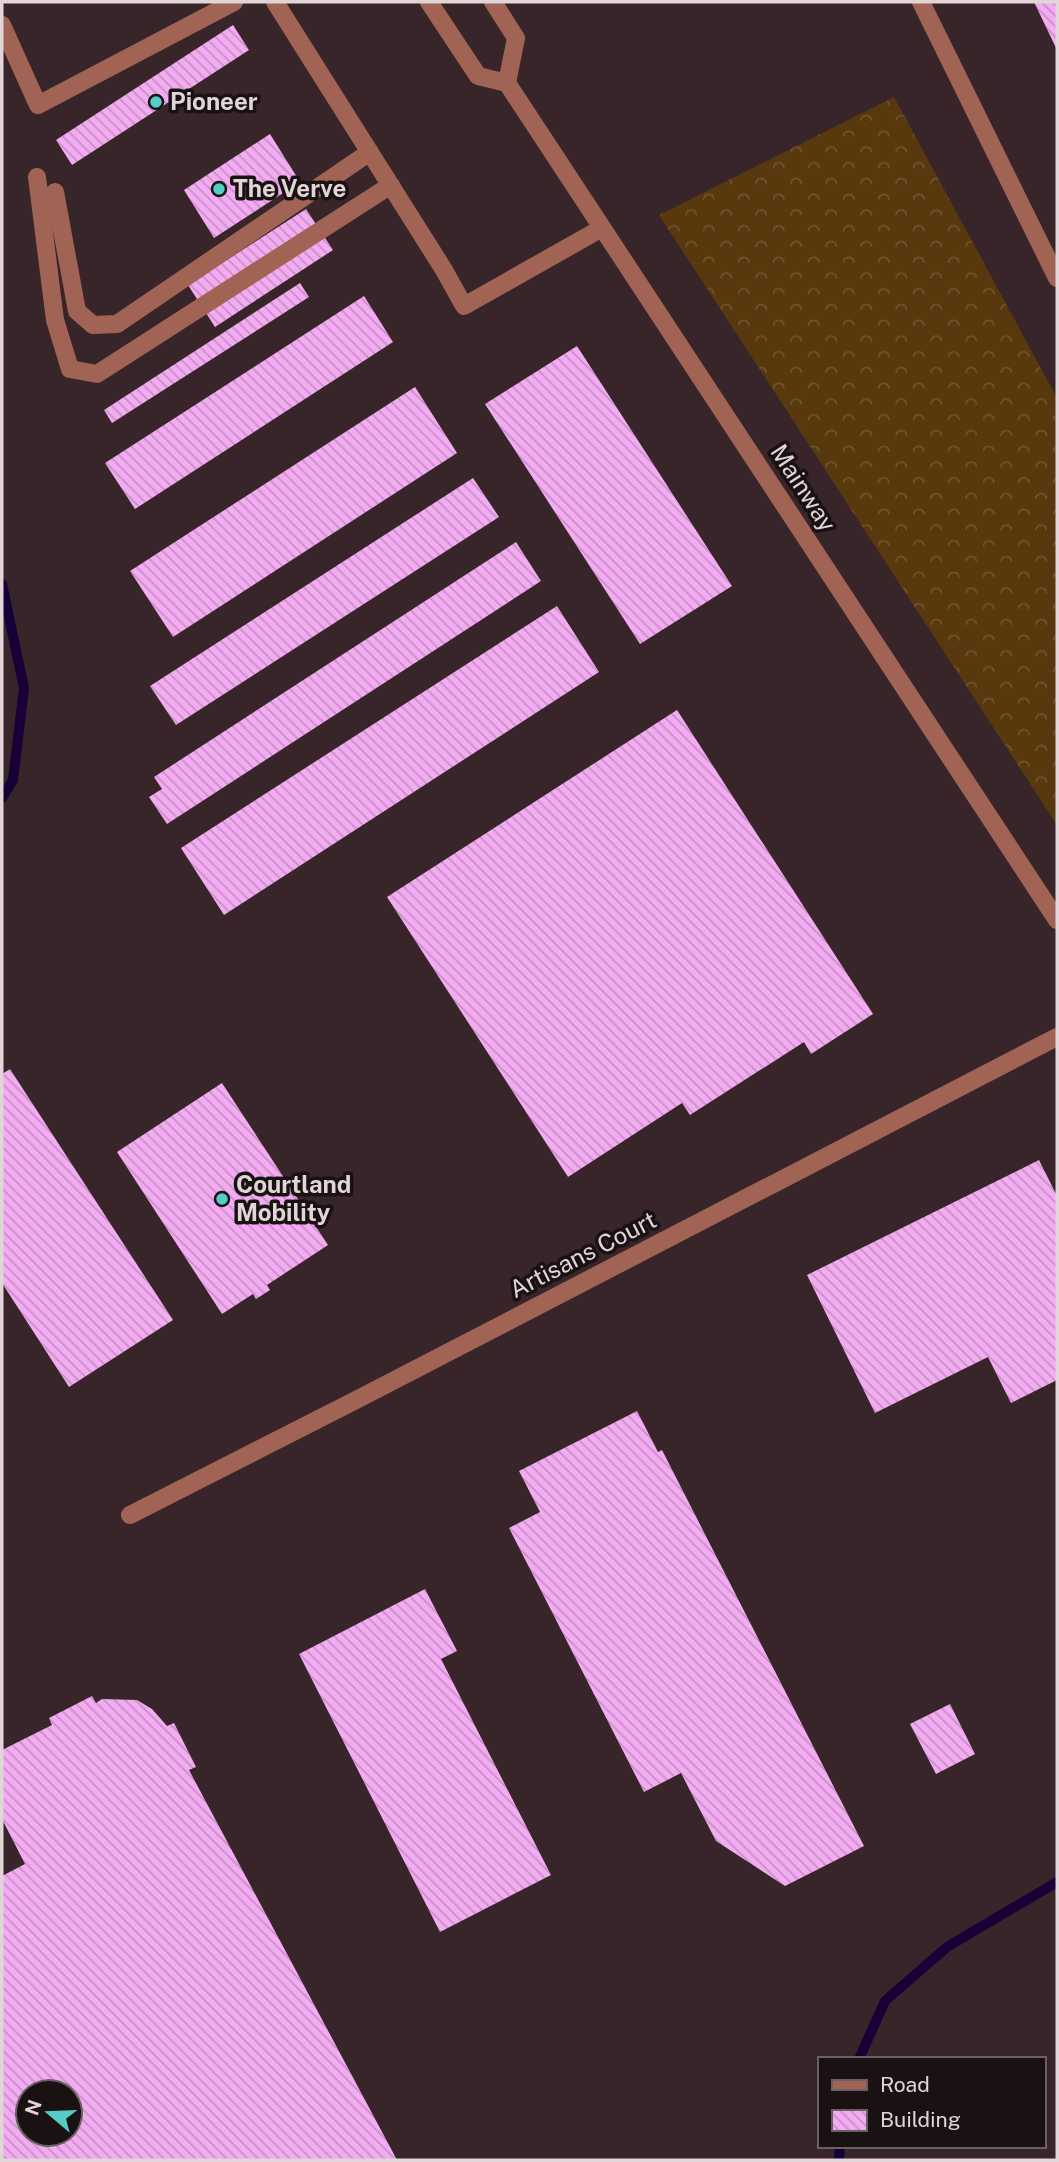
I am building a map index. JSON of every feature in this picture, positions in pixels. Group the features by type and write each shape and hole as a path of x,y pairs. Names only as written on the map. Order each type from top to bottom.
{"street":[{"path":"2,25 38,105 234,2"},
{"path":"275,2 464,306 602,228"},
{"path":"429,2 478,76 507,83 516,38 492,2"},
{"path":"921,2 1057,278"},
{"name":"Mainway","path":"507,83 1057,920"},
{"path":"55,192 78,311 93,325 117,324 370,152"},
{"path":"37,177 55,320 70,369 97,374 391,185"},
{"name":"Artisans Court","path":"130,1515 1057,1037"}],"green space":[{"path":"894,97 1057,398 1057,825 659,215"}],"building":[{"path":"1034,2 1057,2 1057,50"},
{"path":"233,25 249,50 72,165 56,140"},
{"path":"270,134 300,182 214,238 184,190"},
{"path":"306,209 333,250 215,327 188,285"},
{"path":"300,283 309,297 112,423 104,410"},
{"path":"364,296 393,342 135,509 105,463"},
{"path":"577,346 732,586 640,644 485,404"},
{"path":"415,387 457,453 173,637 130,571"},
{"path":"473,478 499,517 176,725 150,686"},
{"path":"516,542 541,581 167,824 149,797 162,789 154,777"},
{"path":"557,606 599,672 224,915 181,848"},
{"path":"677,710 873,1014 811,1054 804,1042 690,1115 682,1103 568,1177 387,897"},
{"path":"10,1069 173,1320 69,1387 2,1283 2,1074"},
{"name":"Courtland Mobility","path":"222,1083 328,1245 267,1285 270,1290 256,1299 253,1294 222,1314 117,1152"},
{"path":"1039,1160 1057,1196 1057,1380 1011,1403 988,1357 875,1413 807,1275"},
{"path":"637,1411 658,1452 662,1450 864,1846 785,1886 716,1841 681,1773 644,1792 509,1528 540,1512 519,1471"},
{"path":"425,1589 457,1651 441,1659 551,1875 440,1932 299,1654"},
{"path":"92,1696 96,1703 102,1699 137,1700 152,1709 167,1726 174,1723 196,1767 189,1770 397,2160 2,2160 2,1876 25,1864 2,1819 2,1750 52,1725 49,1718"},
{"path":"950,1704 975,1754 936,1774 910,1724"}],"waterway":[{"path":"2,584 24,688 13,780 2,798"},
{"path":"860,2057 885,2001 947,1947 1057,1882"},
{"path":"839,2160 840,2148"}],"place":[{"name":"Pioneer","path":"156,102"},
{"name":"The Verve","path":"219,189"},
{"name":"Courtland Mobility","path":"222,1199"}]}
